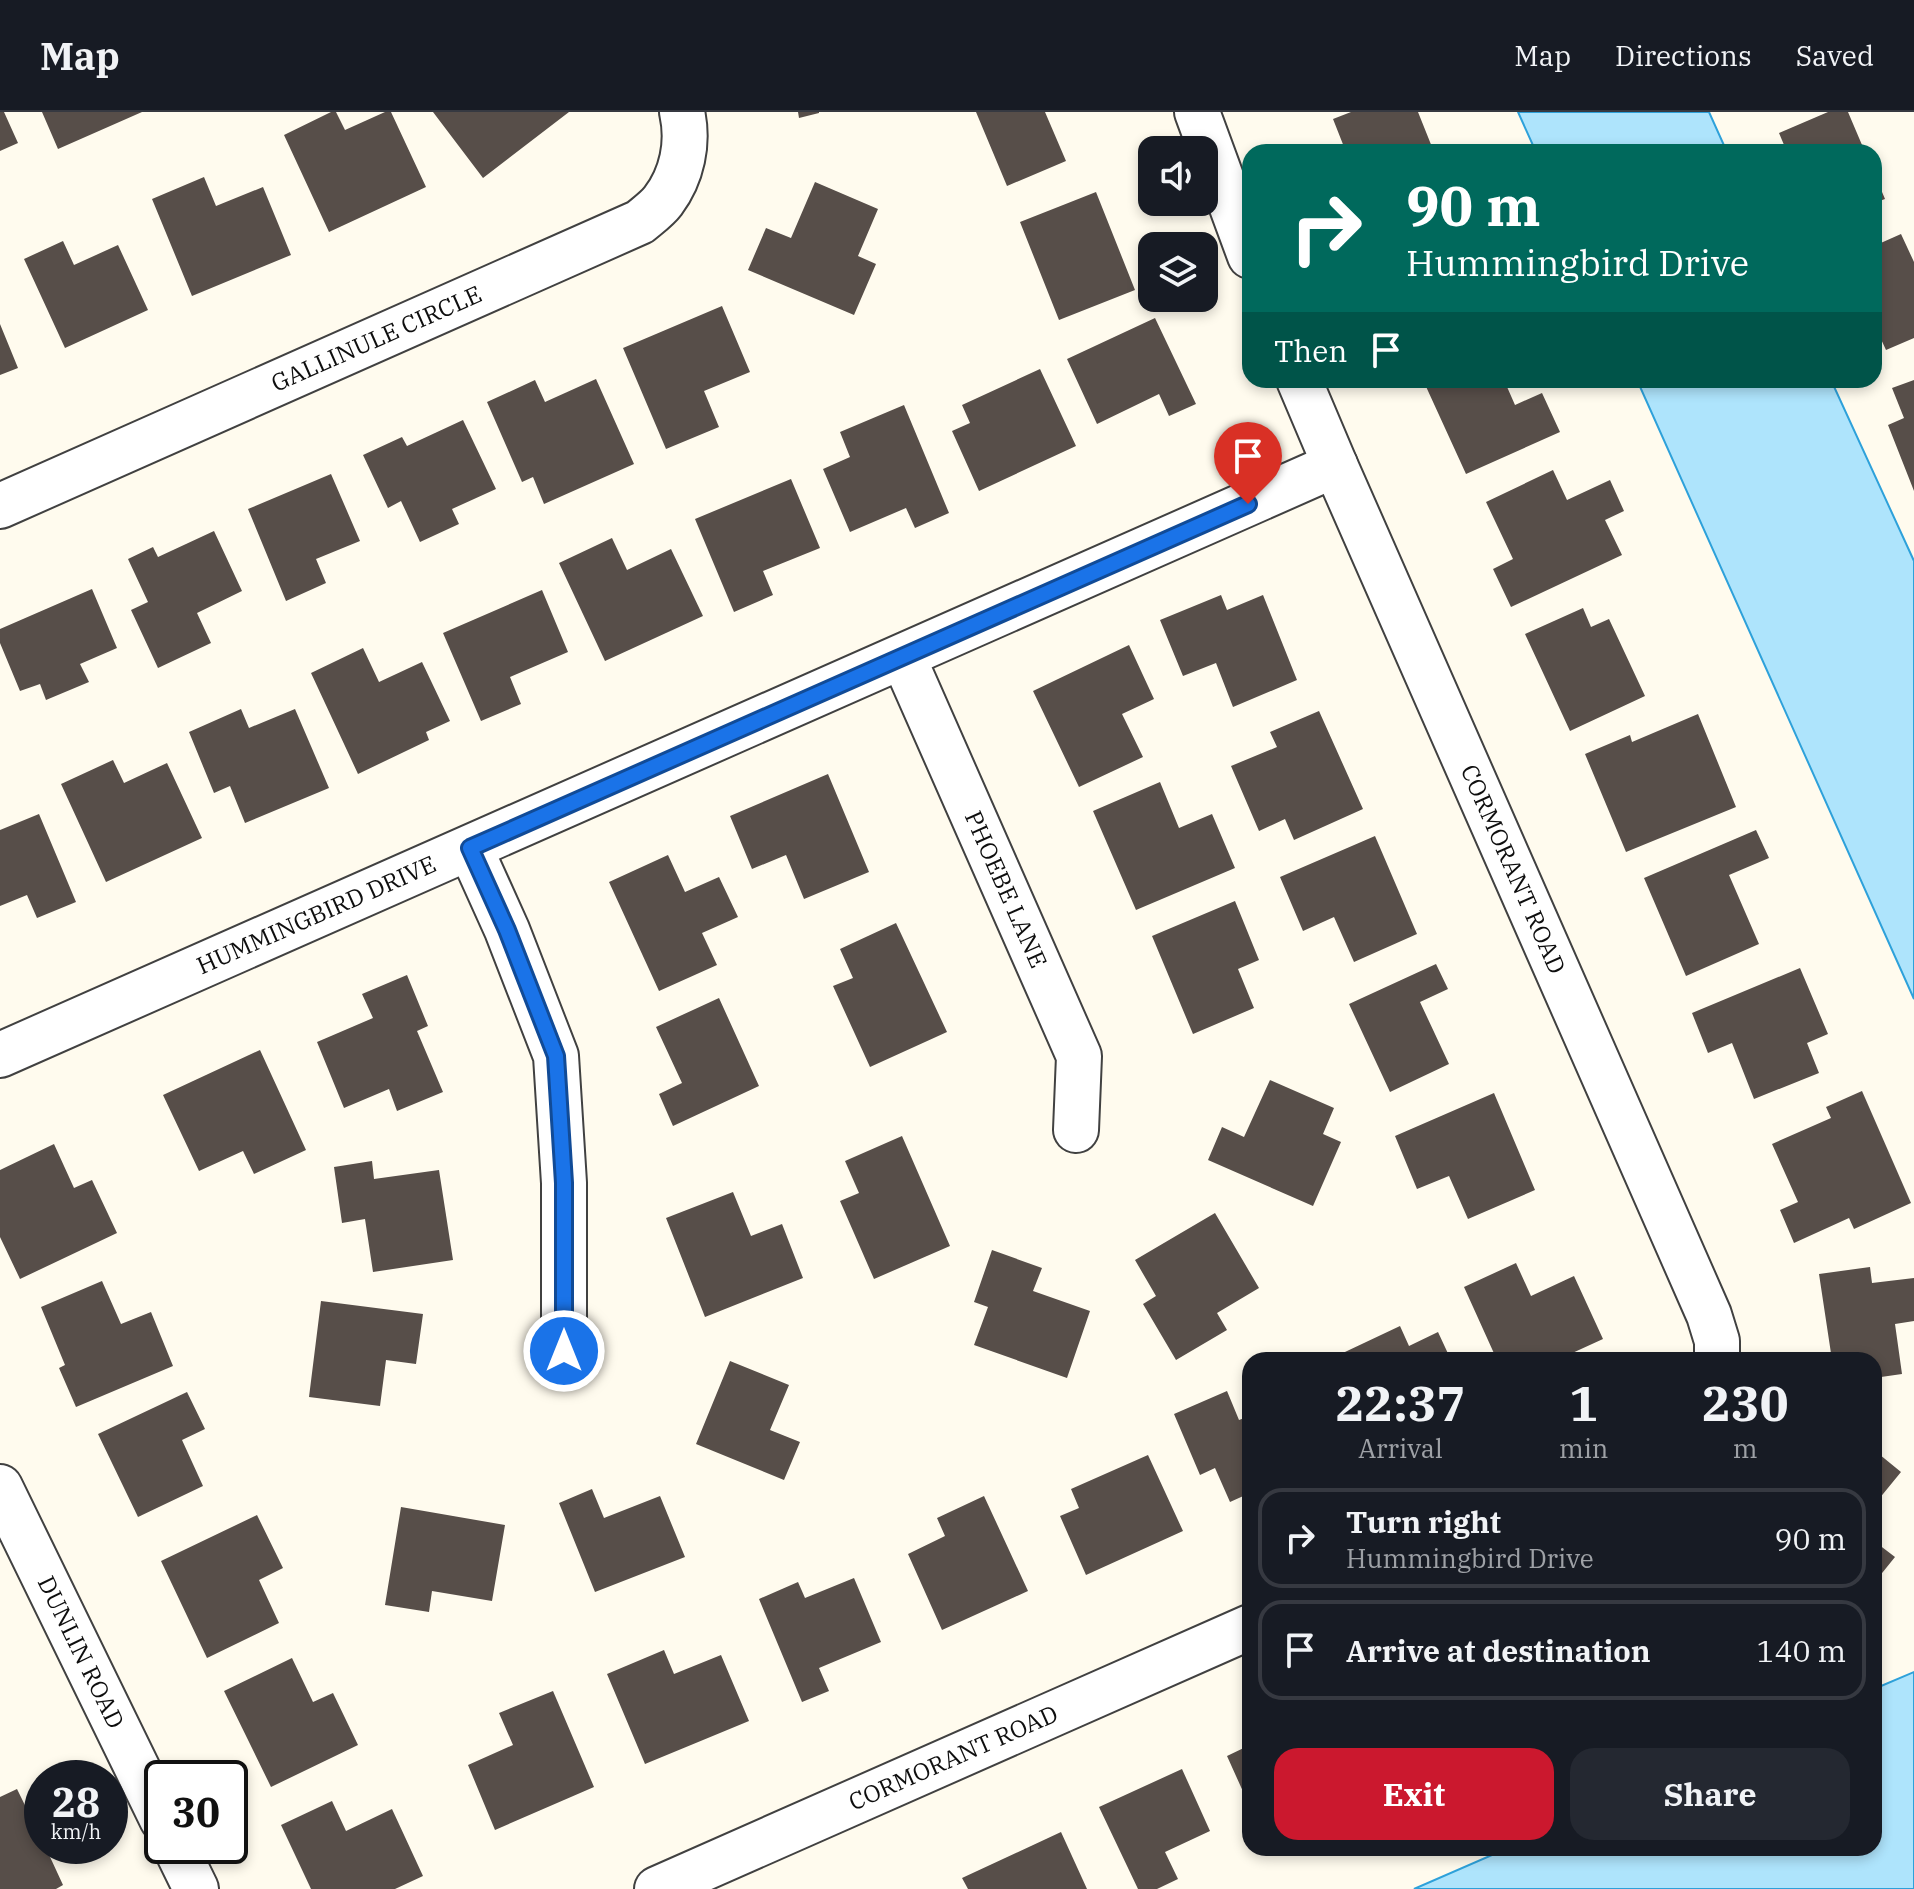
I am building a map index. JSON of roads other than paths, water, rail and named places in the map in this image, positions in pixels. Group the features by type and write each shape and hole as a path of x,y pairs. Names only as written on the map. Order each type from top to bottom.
{"street":[{"name":"GALLINULE CIRCLE","path":"0,506 640,222 662,203 678,176 685,147 682,112"},
{"path":"1197,112 1242,234"},
{"name":"CORMORANT ROAD","path":"1302,388 1709,1315 1717,1352"},
{"name":"HUMMINGBIRD DRIVE","path":"0,1055 1335,465"},
{"name":"PHOEBE LANE","path":"903,657 1079,1056 1076,1130"},
{"path":"470,848 507,930 556,1056 564,1183 564,1351"},
{"name":"DUNLIN ROAD","path":"0,1487 144,1782"},
{"name":"CORMORANT ROAD","path":"657,1889 1242,1631"},
{"path":"184,1864 196,1889"}],"water":[{"path":"1518,112 1709,112 1723,144 1532,144"},
{"path":"1641,388 1835,388 1914,561 1914,999"},
{"path":"1914,1672 1914,1889 1414,1889 1490,1856 1882,1856 1882,1686"}]}
